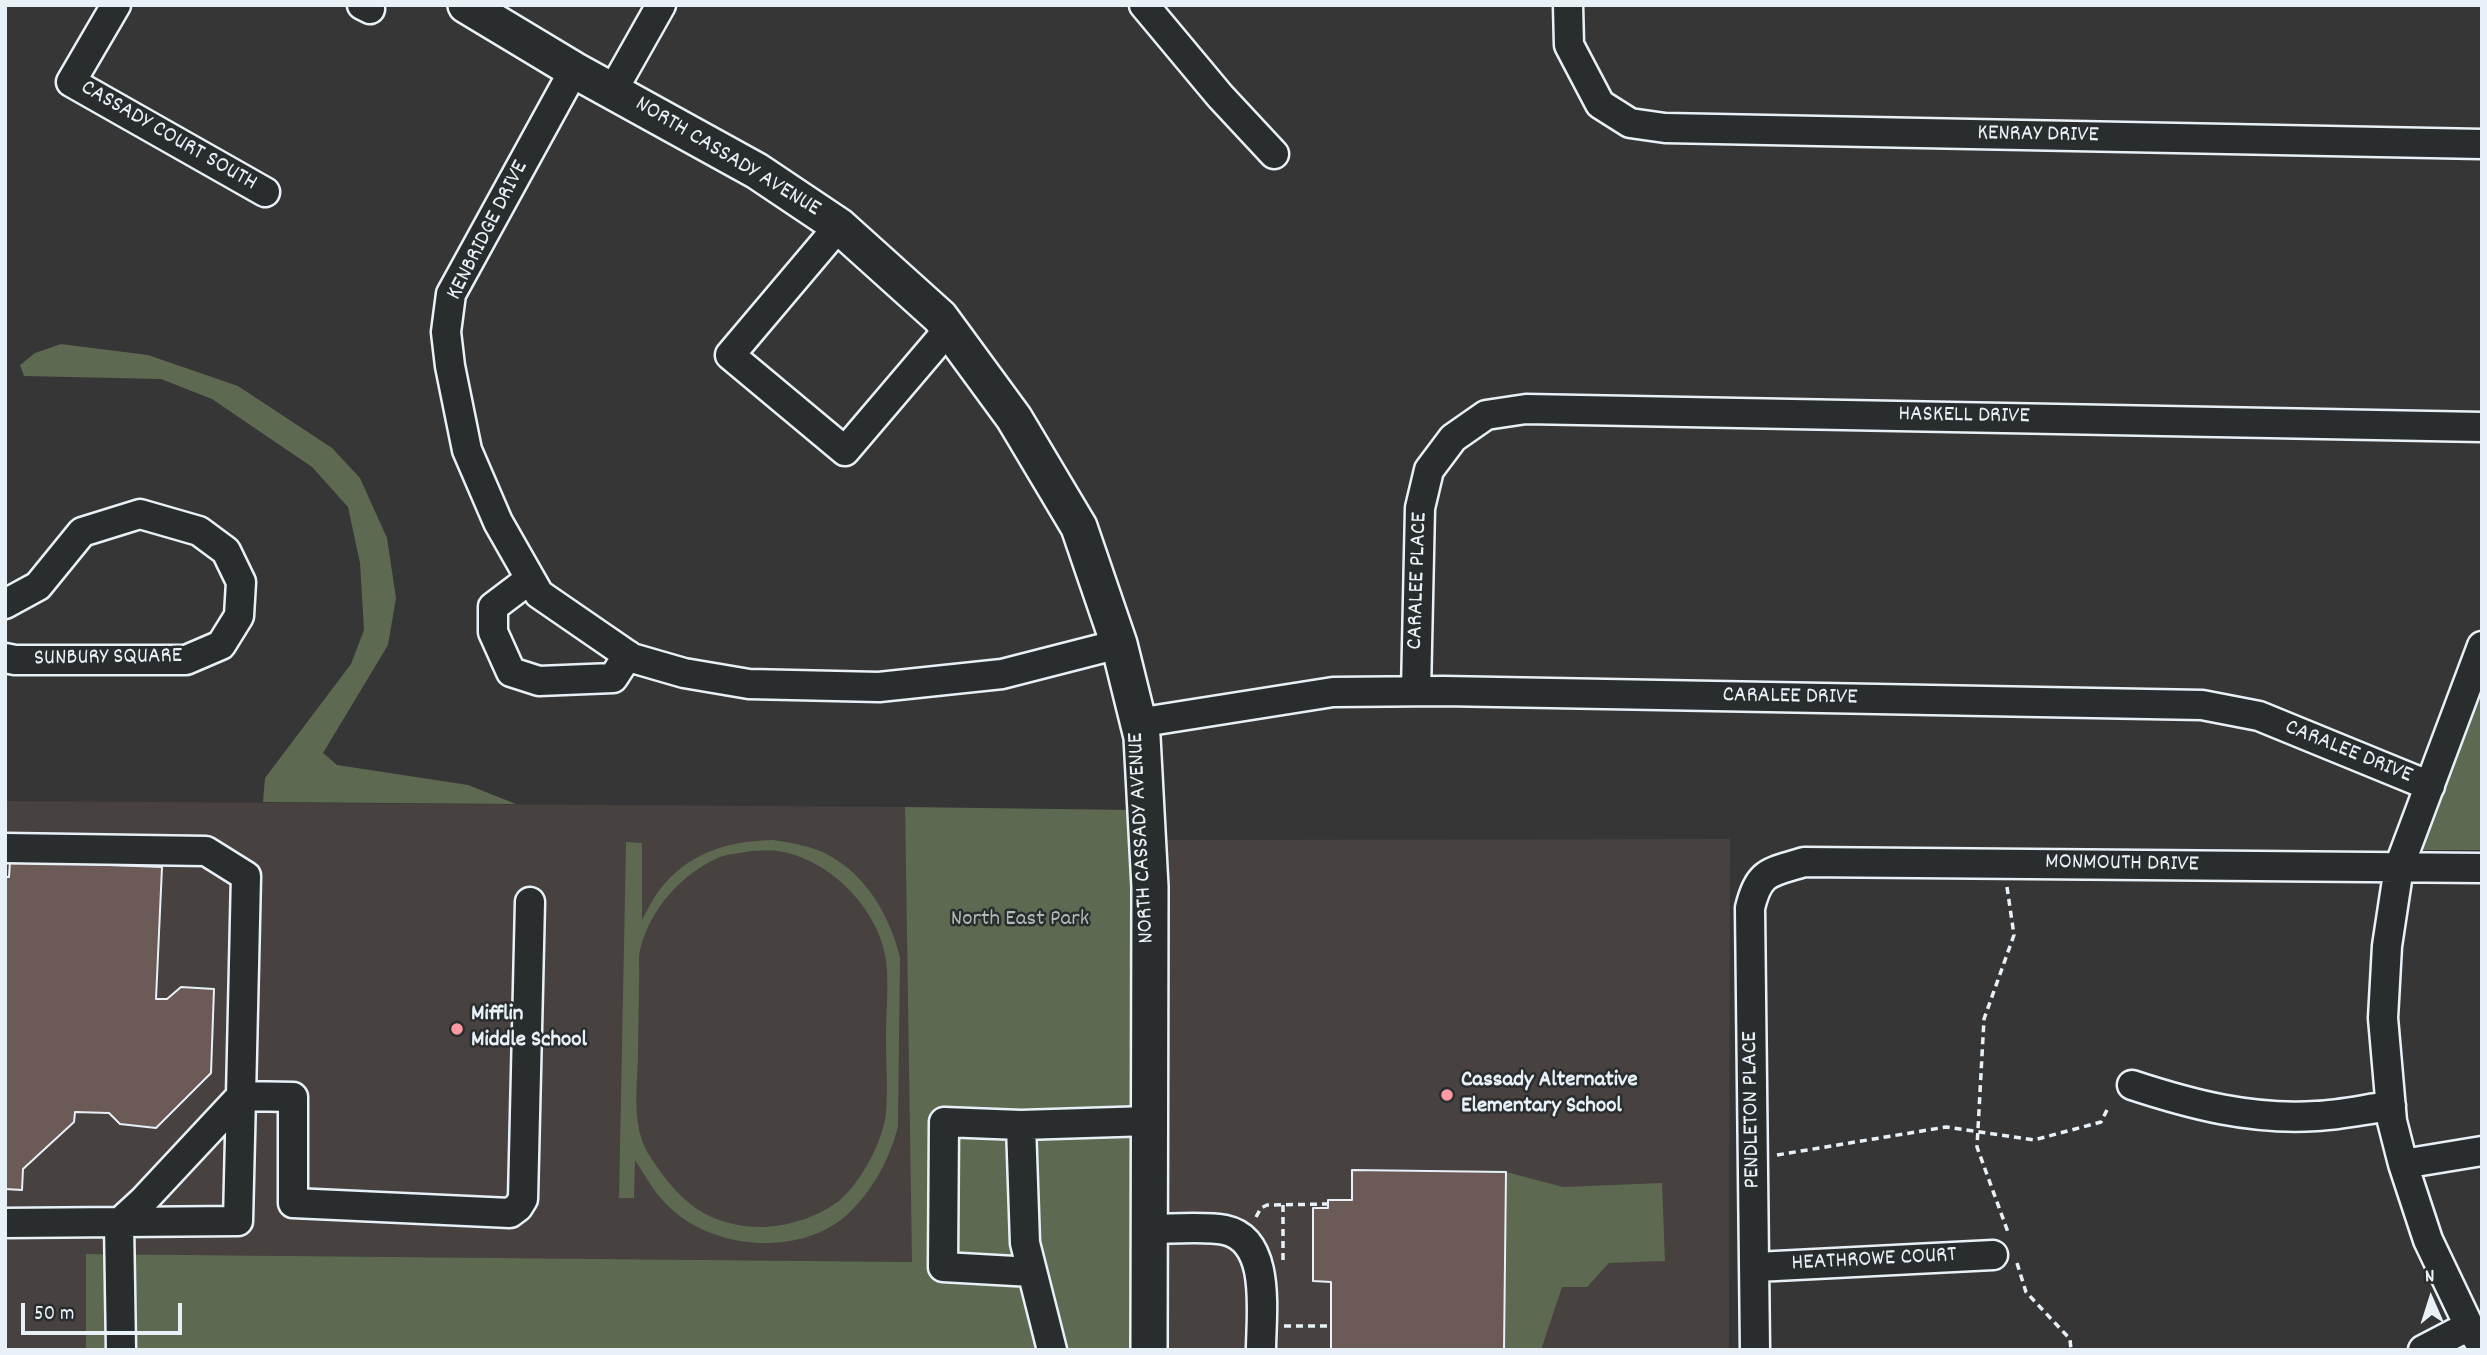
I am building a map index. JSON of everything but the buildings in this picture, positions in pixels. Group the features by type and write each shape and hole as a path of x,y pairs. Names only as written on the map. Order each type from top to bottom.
{"main road":[{"name":"NORTH CASSADY AVENUE","path":"466,5 573,70 757,171 839,226 940,317 1014,418 1079,527 1119,644 1142,737 1150,887 1149,1350"}],"street":[{"name":"CASSADY COURT SOUTH","path":"116,5 71,82 265,192"},
{"path":"613,90 661,5"},
{"path":"1144,5 1220,96 1274,154"},
{"name":"KENRAY DRIVE","path":"1568,5 1570,45 1600,104 1630,123 1665,128 2482,144"},
{"name":"KENBRIDGE DRIVE","path":"535,586 498,522 467,450 446,332 451,294 573,70"},
{"path":"839,226 730,355 845,451 948,330"},
{"name":"HASKELL DRIVE","path":"1453,438 1486,415 1526,409 2482,427"},
{"name":"CARALEE PLACE","path":"1416,691 1420,509 1429,470 1453,438"},
{"name":"SUNBURY SQUARE","path":"5,604 38,586 82,533 140,514 199,531 226,551 241,582 239,616 221,645 187,660 5,658"},
{"path":"628,655 613,678 539,681 511,671 494,632 493,607 535,586 628,655 684,674 749,684 879,687 1002,674 1119,644"},
{"path":"2423,1350 2475,1336 2428,1240 2403,1164 2390,1106 2383,1018 2386,946 2399,867 2482,646"},
{"name":"CARALEE DRIVE","path":"1137,723 1333,692 1416,691 2202,705 2259,716 2430,786"},
{"path":"5,848 206,851 246,876 238,1221 5,1223"},
{"name":"MONMOUTH DRIVE","path":"1765,874 1804,862 2482,868"},
{"name":"PENDLETON PLACE","path":"1755,1350 1750,908 1754,890 1765,874"},
{"path":"121,1350 119,1223 241,1096 293,1097 293,1203 510,1213 518,1207 523,1199 530,902"},
{"path":"2132,1085 2210,1109 2259,1115 2316,1116 2390,1106"},
{"path":"1032,1272 943,1267 944,1122 1021,1125 1149,1121"},
{"path":"1021,1125 1025,1243 1052,1350"},
{"path":"2403,1164 2482,1151"},
{"path":"1149,1229 1225,1230 1239,1236 1258,1260 1261,1278 1261,1350"},
{"name":"HEATHROWE COURT","path":"1756,1267 2007,1252"}],"path":[{"path":"2005,864 2014,935 1984,1019 1977,1147 2007,1252 2026,1292 2070,1339 2071,1350"},
{"path":"1754,1154 1784,1155 1946,1127 2034,1140 2101,1122 2107,1110"},
{"path":"1254,1220 1261,1208 1267,1205 1328,1204"},
{"path":"1282,1326 1331,1326"}],"shaded area":[{"name":"Mifflin Middle School","path":"5,801 905,807 913,1262 87,1254 86,1350 5,1350"},
{"name":"Cassady Alternative Elementary School","path":"1730,839 1729,1350 1165,1350 1163,840"}],"green space":[{"path":"61,344 148,355 238,386 332,448 360,478 387,538 396,598 388,645 323,753 337,765 468,785 516,804 263,802 265,778 351,664 364,630 360,563 348,507 312,467 212,399 161,379 24,376 20,365 35,353"},
{"path":"2482,681 2482,850 2420,850"},
{"name":"North East Park","path":"905,807 1132,810 1129,1350 86,1350 86,1254 912,1262"},
{"path":"773,840 802,845 843,864 866,886 875,899 890,927 900,957 898,1126 879,1173 857,1205 829,1228 807,1237 758,1243 710,1233 689,1222 660,1197 635,1160 634,1198 619,1198 626,842 642,843 642,920 658,892 682,868 709,852 756,841","holes":["777,851 796,856 815,864 848,889 873,922 886,960 887,979 886,1113 870,1160 856,1183 831,1206 800,1221 767,1227 722,1221 707,1215 683,1197 661,1173 645,1147 640,1134 637,1108 639,958 651,920 670,894 706,864 731,854"]},
{"path":"1506,1172 1563,1187 1662,1183 1665,1261 1609,1263 1587,1287 1562,1287 1541,1350 1504,1350"}],"place":[{"name":"Mifflin Middle School","path":"457,1029"},
{"name":"Cassady Alternative Elementary School","path":"1447,1095"}]}
